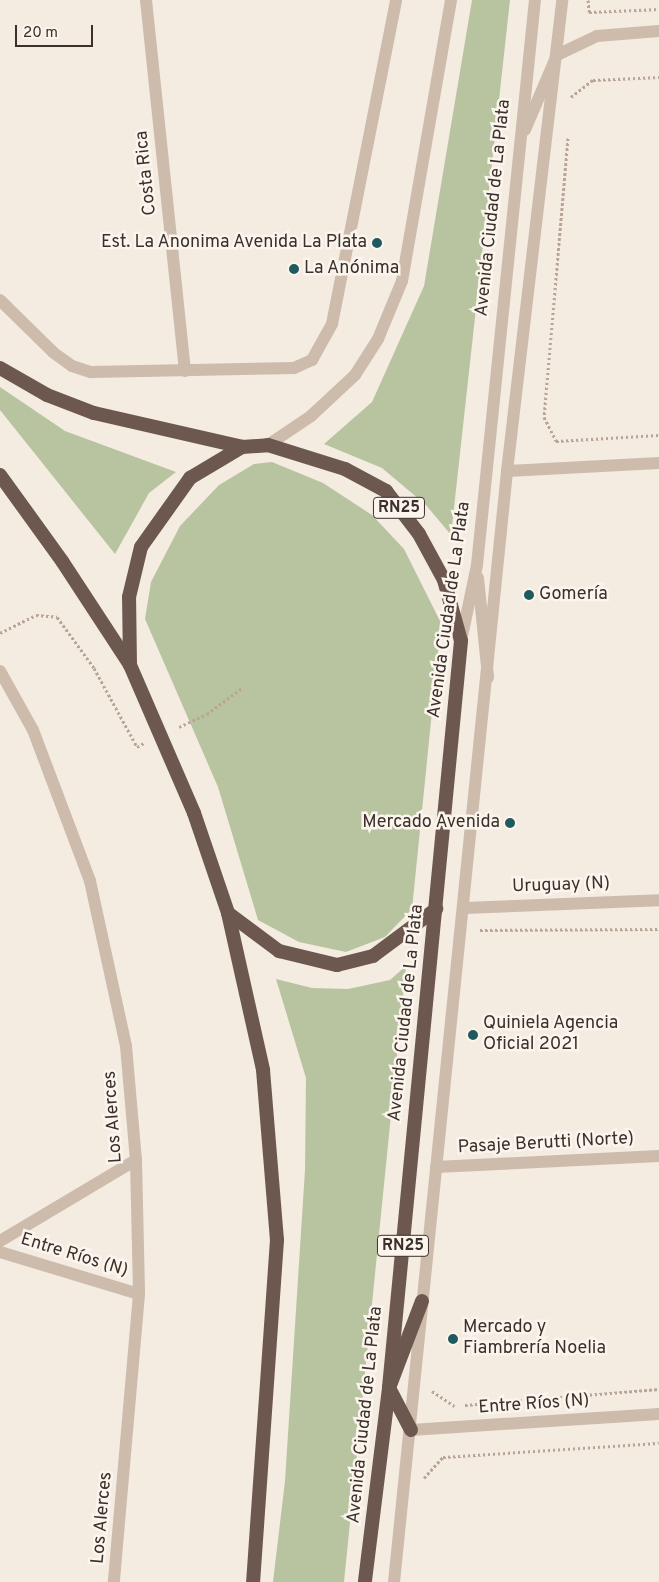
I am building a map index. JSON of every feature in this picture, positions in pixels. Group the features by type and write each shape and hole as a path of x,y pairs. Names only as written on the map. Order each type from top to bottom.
{"highway":[{"name":"RN25","path":"0,368 47,395 94,413 242,447 268,445 345,469 386,491 418,534 444,580 461,641"},
{"path":"130,666 129,597 141,547 190,478 242,447"},
{"path":"0,475 62,560 130,666 194,814 228,913 263,1070 277,1240 260,1512 253,1582"},
{"name":"Avenida Ciudad de La Plata","path":"365,1582 389,1388 461,641"},
{"path":"228,913 279,952 337,965 373,956 436,909"},
{"path":"410,1430 389,1388 422,1302"},
{"path":"245,1582 260,1512"}],"street":[{"name":"Costa Rica","path":"146,0 186,371"},
{"path":"0,300 72,366 107,374 294,368 312,360 332,324 396,0"},
{"path":"268,445 311,416 355,375 378,340 398,289 451,0"},
{"name":"Avenida Ciudad de La Plata","path":"461,641 477,565 535,0"},
{"path":"394,1582 488,677 507,471 562,0"},
{"path":"520,142 557,55 597,36 659,31"},
{"path":"507,471 659,463"},
{"path":"477,565 488,677"},
{"name":"Los Alerces","path":"0,671 33,730 90,881 126,1046 136,1160 139,1294 114,1582"},
{"name":"Uruguay (N)","path":"464,908 659,900"},
{"name":"Pasaje Berutti (Norte)","path":"436,1167 659,1156"},
{"name":"Entre Ríos (N)","path":"0,1241 136,1160"},
{"name":"Entre Ríos (N)","path":"0,1252 139,1294"},
{"name":"Entre Ríos (N)","path":"410,1430 659,1414"}],"path":[{"path":"588,0 589,12 659,8"},
{"path":"571,105 571,96 593,80 659,77"},
{"path":"568,135 544,418 556,440 659,435"},
{"path":"0,633 36,615 57,616 94,668 137,746"},
{"path":"207,714 242,688"},
{"path":"472,930 659,929"},
{"path":"452,1406 659,1389"},
{"path":"443,1457 659,1444"}],"green space":[{"path":"472,0 510,0 451,535 426,505 382,468 324,444 372,402 424,286"},
{"path":"0,387 65,431 176,472 149,493 115,554 0,410"},
{"path":"272,462 323,483 372,515 404,549 441,623 412,909 385,937 346,952 299,942 258,920 218,787 145,619 151,582 180,526 219,485 254,464"},
{"path":"406,966 344,1582 273,1582 285,1481 305,1170 306,1078 276,979 312,988 348,989 390,980"}],"place":[{"name":"Est. La Anonima Avenida La Plata","path":"377,243"},
{"name":"La Anónima","path":"294,269"},
{"name":"Gomería","path":"529,595"},
{"name":"Mercado Avenida","path":"510,823"},
{"name":"Quiniela Agencia Oficial 2021","path":"473,1035"},
{"name":"Mercado y Fiambrería Noelia","path":"453,1339"}]}
